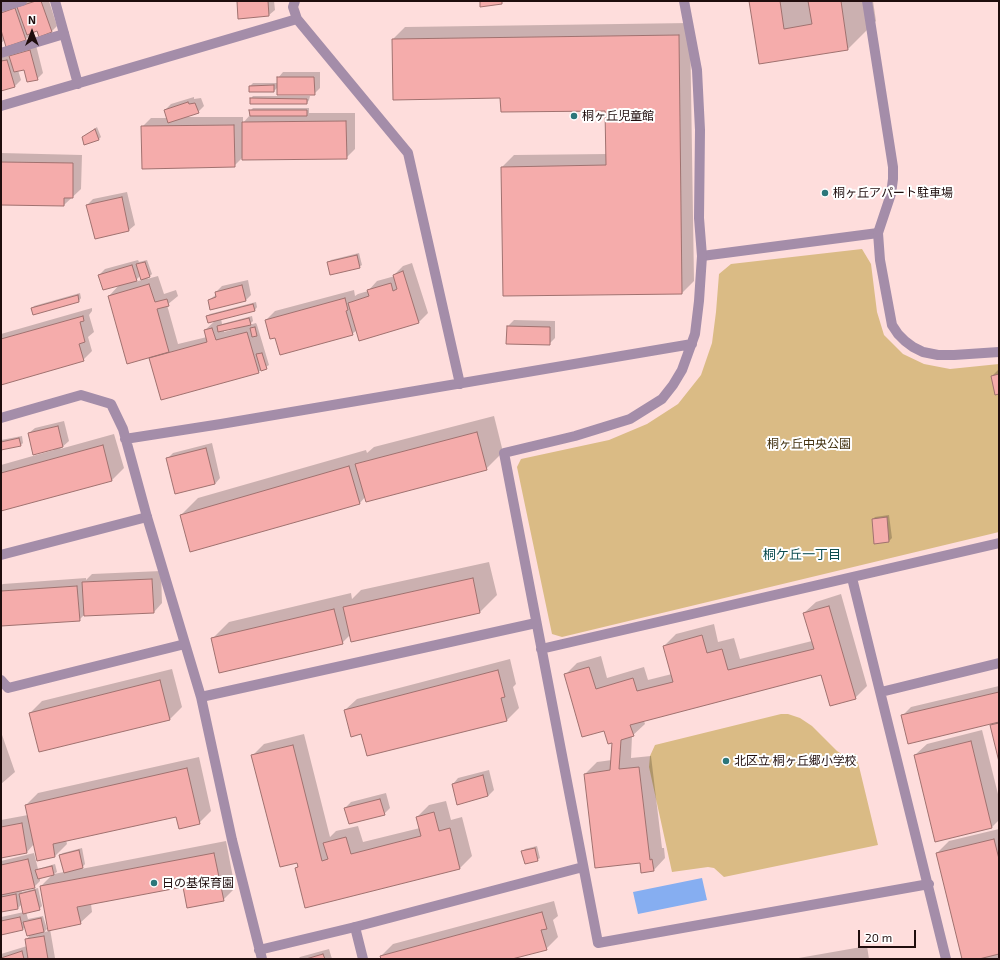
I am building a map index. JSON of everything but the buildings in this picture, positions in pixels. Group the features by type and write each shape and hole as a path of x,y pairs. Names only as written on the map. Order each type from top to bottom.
{"street":[{"path":"1,7 22,1"},
{"path":"55,1 78,84"},
{"path":"295,1 293,7 297,19 408,153 460,384"},
{"path":"684,1 697,70 700,130 699,218 702,256 695,334 682,370 662,399 647,410 630,419 582,434 504,453 598,943 929,884"},
{"path":"867,1 893,167 891,194 878,233 880,260 892,324 898,334 913,347 923,352 938,355 999,352"},
{"path":"1,106 297,19"},
{"path":"1,54 64,34"},
{"path":"702,256 878,233"},
{"path":"125,439 692,344"},
{"path":"1,418 81,395 111,404 123,429 147,517 201,698 232,840 260,954 355,927 583,867"},
{"path":"1,555 147,517"},
{"path":"541,649 852,578 999,542"},
{"path":"852,578 929,884 946,959"},
{"path":"201,698 536,623"},
{"path":"1,680 8,688 185,644"},
{"path":"881,692 999,663"},
{"path":"355,927 363,959"}],"green space":[{"name":"桐ヶ丘中央公園","path":"862,249 871,264 877,312 884,335 903,354 924,364 950,369 999,364 999,532 562,637 552,634 517,467 521,459 609,440 647,424 678,404 701,375 712,343 719,274 731,264"},
{"path":"781,714 788,714 800,718 812,726 843,755 856,754 878,845 724,877 714,868 708,867 672,872 649,767 650,756 655,745"}],"water":[{"path":"702,878 707,900 638,914 633,892"}],"place":[{"name":"桐ヶ丘児童館","path":"574,116"},
{"name":"桐ヶ丘アパート駐車場","path":"825,193"},
{"name":"北区立 桐ヶ丘郷小学校","path":"726,761"},
{"name":"日の基保育園","path":"154,883"}],"district":[{"name":"桐ケ丘一丁目","path":"802,555"}]}
